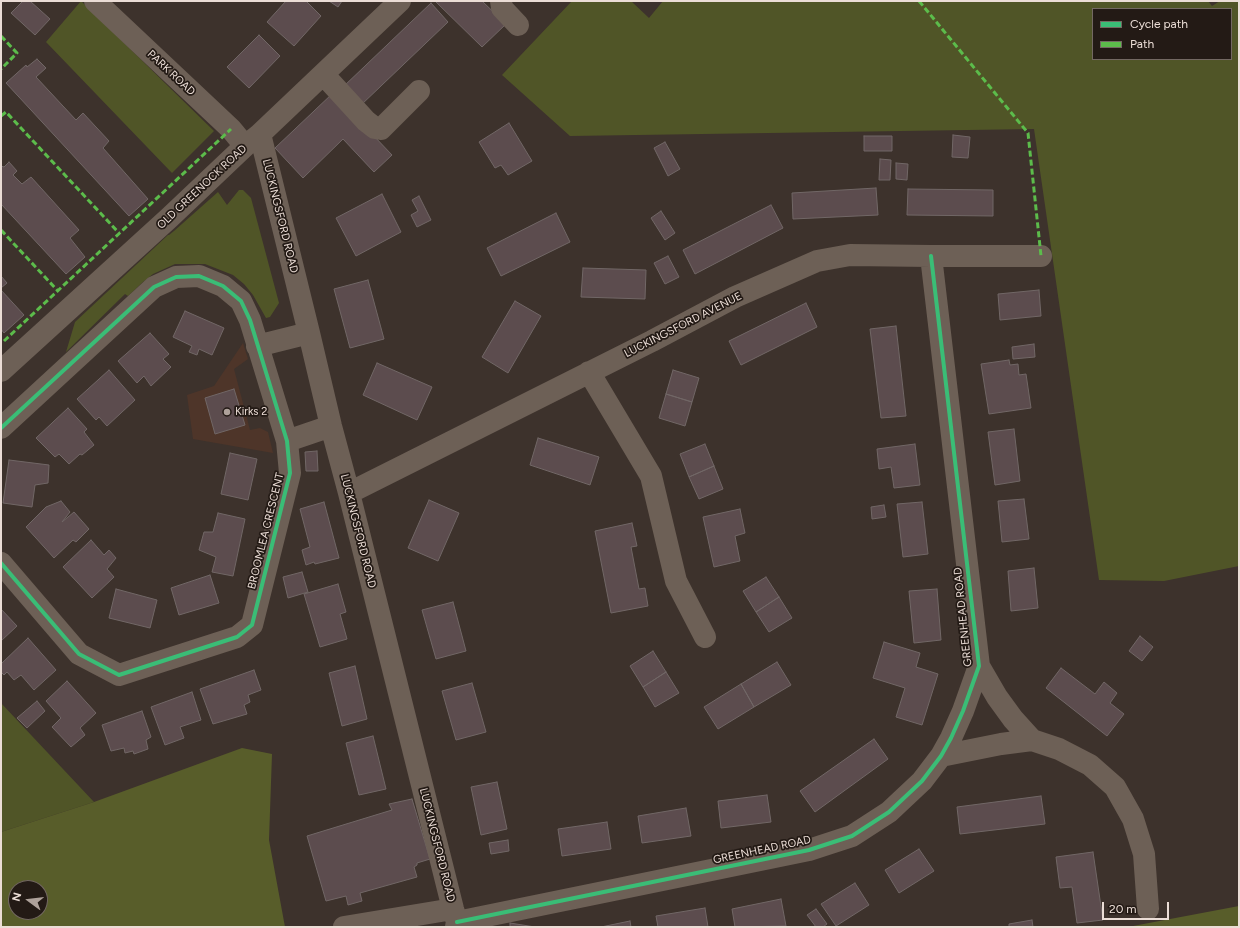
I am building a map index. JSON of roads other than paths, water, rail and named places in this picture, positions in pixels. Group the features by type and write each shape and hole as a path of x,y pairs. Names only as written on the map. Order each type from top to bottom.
{"street":[{"name":"PARK ROAD","path":"95,1 231,129 252,140"},
{"name":"OLD GREENOCK ROAD","path":"1,371 169,218 400,1"},
{"path":"501,1 502,8 518,25"},
{"path":"323,74 366,121 375,128 381,129 419,91"},
{"name":"LUCKINGSFORD ROAD","path":"252,140 309,333 455,919"},
{"name":"LUCKINGSFORD AVENUE","path":"349,493 735,297 818,261 850,255 1041,256"},
{"name":"GREENHEAD ROAD","path":"344,927 455,919 809,850 852,836 889,812 922,781 941,756 951,738 963,711 979,666 931,256"},
{"name":"BROOMLEA CRESCENT","path":"1,428 154,287 176,277 198,276 224,286 241,301 250,320 286,441 290,473 252,625 237,637 119,675 79,654 1,563"},
{"path":"257,346 309,333"},
{"path":"589,372 651,476 676,581 705,637"},
{"path":"286,441 331,426"},
{"path":"979,666 1013,719 1032,740"},
{"path":"941,756 1002,744 1032,740 1059,749 1090,765 1115,787 1133,819 1144,854 1148,908"}],"place":[{"name":"Kirks 2","path":"227,412"}]}
